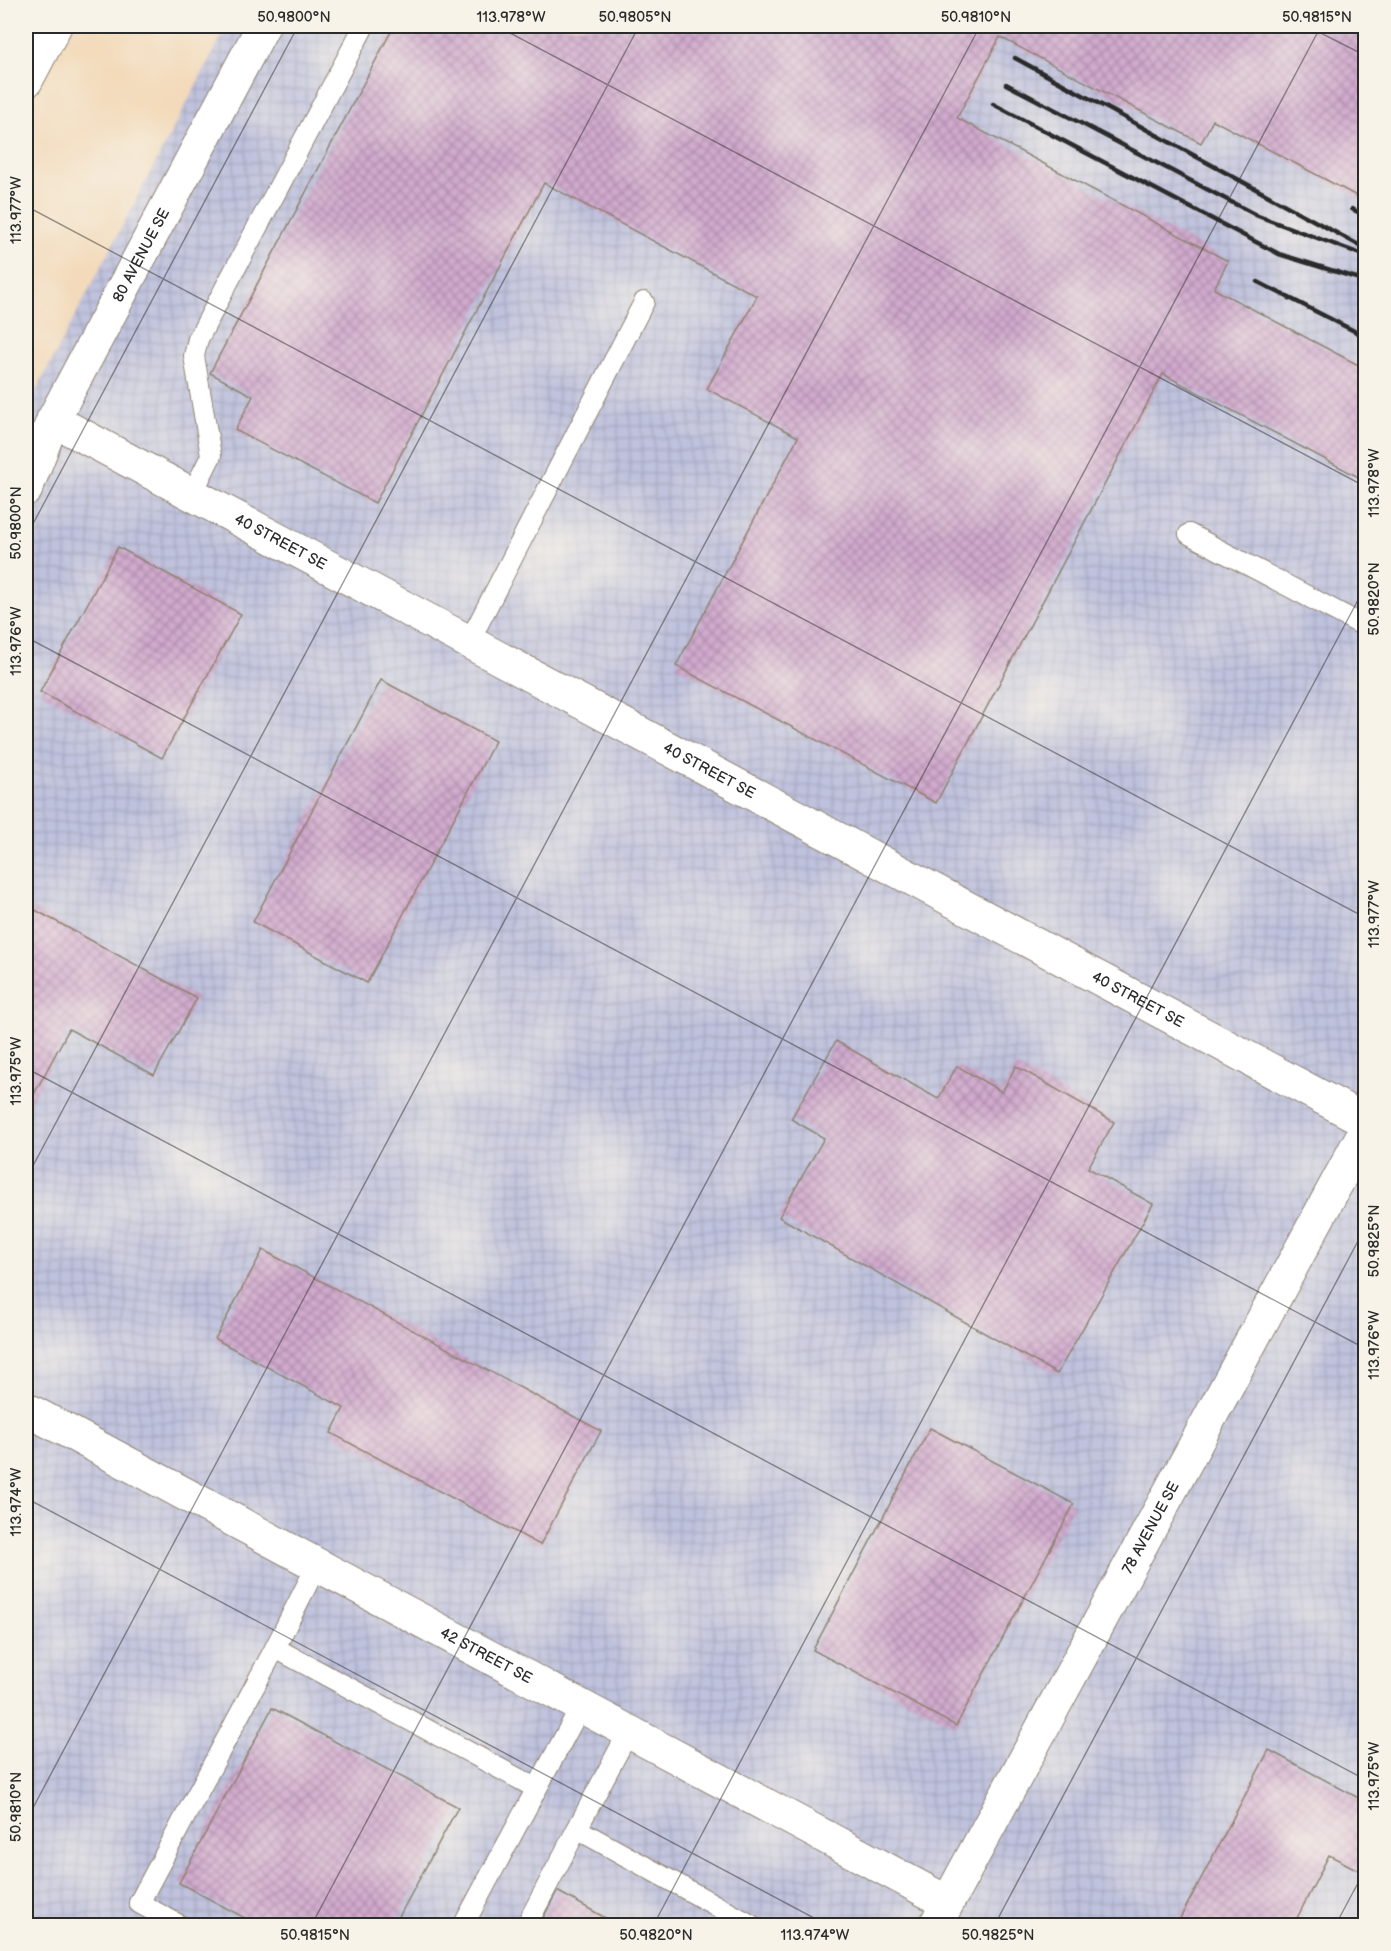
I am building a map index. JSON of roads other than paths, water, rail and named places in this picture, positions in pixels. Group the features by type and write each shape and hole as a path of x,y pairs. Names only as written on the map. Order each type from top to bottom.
{"street":[{"path":"26,81 55,26"},
{"name":"80 AVENUE SE","path":"26,489 53,420 262,26"},
{"name":"40 STREET SE","path":"53,420 1365,1121"},
{"name":"78 AVENUE SE","path":"941,1914 1365,1129"},
{"name":"42 STREET SE","path":"26,1409 629,1731 941,1914"}],"lane":[{"path":"192,494 211,456 194,356 198,339 364,26"},
{"path":"469,642 644,302"},
{"path":"1189,534 1365,627"},
{"path":"181,1926 139,1903 317,1565"},
{"path":"275,1648 536,1788"},
{"path":"463,1926 581,1706"},
{"path":"526,1926 629,1731"},
{"path":"577,1829 753,1926"}],"railway":[{"path":"1015,58 1366,249"},
{"path":"1006,84 1258,216 1366,256"},
{"path":"993,104 1279,254 1366,281"},
{"path":"1352,209 1366,216"},
{"path":"1258,282 1366,337"}]}
